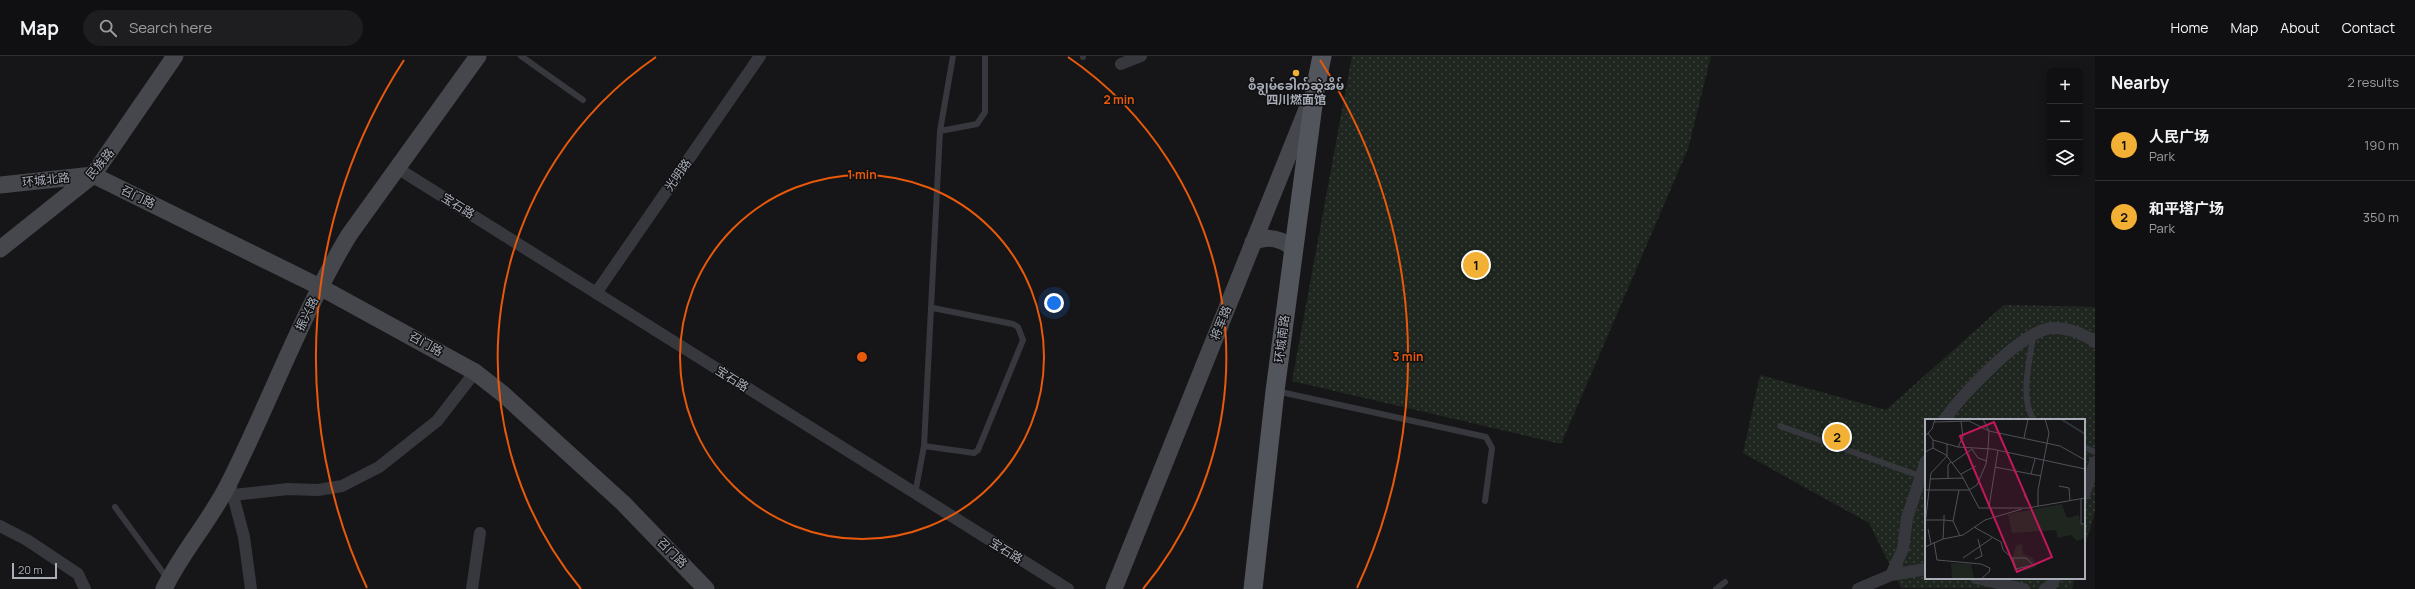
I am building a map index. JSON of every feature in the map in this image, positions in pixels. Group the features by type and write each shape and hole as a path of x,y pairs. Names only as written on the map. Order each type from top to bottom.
{"main road":[{"name":"民族路","path":"0,249 93,175 175,56"},
{"name":"振兴路","path":"166,584 232,489 320,287 349,235 478,56"},
{"name":"将军路","path":"1114,589 1315,90 1322,56"},
{"name":"环城南路","path":"1253,589 1275,391 1315,90"},
{"name":"环城北路","path":"0,185 93,175"},
{"name":"召门路","path":"93,175 320,287 475,372 503,394 622,503 706,589"},
{"path":"1253,242 1264,237 1272,238 1293,248"}],"street":[{"name":"光明路","path":"596,293 760,56"},
{"path":"1121,64 1141,56"},
{"name":"宝石路","path":"397,168 1068,589"},
{"path":"1945,419 1959,399 2009,351 2033,336 2051,328 2072,330 2095,342"},
{"path":"251,589 244,537 232,489 318,490 342,486 379,467 438,421 475,372"},
{"path":"2085,492 2095,462"},
{"path":"1891,575 1902,549 1907,518 1925,464"},
{"path":"0,526 27,540 78,574 85,589"},
{"path":"472,589 480,533"},
{"path":"1858,589 1891,575 1925,569"},
{"path":"1980,579 2024,589"},
{"path":"2045,589 2051,586 2054,579"}],"lane":[{"path":"521,56 583,100"},
{"path":"915,494 924,446 933,308 940,131 953,56"},
{"path":"940,131 977,124 984,112 985,56"},
{"path":"924,446 974,453 978,450 1022,340 1018,327 1013,324 933,308"},
{"path":"2033,336 2027,393 2029,412 2033,419"},
{"path":"1275,391 1486,437 1492,448 1485,501"},
{"path":"1780,426 1920,476"},
{"path":"2085,447 2095,452"},
{"path":"115,507 166,584"},
{"path":"1716,589 1725,582"}],"shaded area":[{"path":"1352,56 1711,56 1688,149 1561,444 1292,381"},
{"path":"2004,305 2095,307 2095,512 2085,546 2085,419 1925,419 1925,579 2075,579 2072,589 1901,588 1869,523 1743,453 1760,375 1886,410"}],"place":[{"name":"စီချွမ်ခေါက်ဆွဲအိမ် 四川燃面馆","path":"1296,73"},
{"name":"人民广场","path":"1476,265"},
{"name":"和平塔广场","path":"1837,437"}]}
